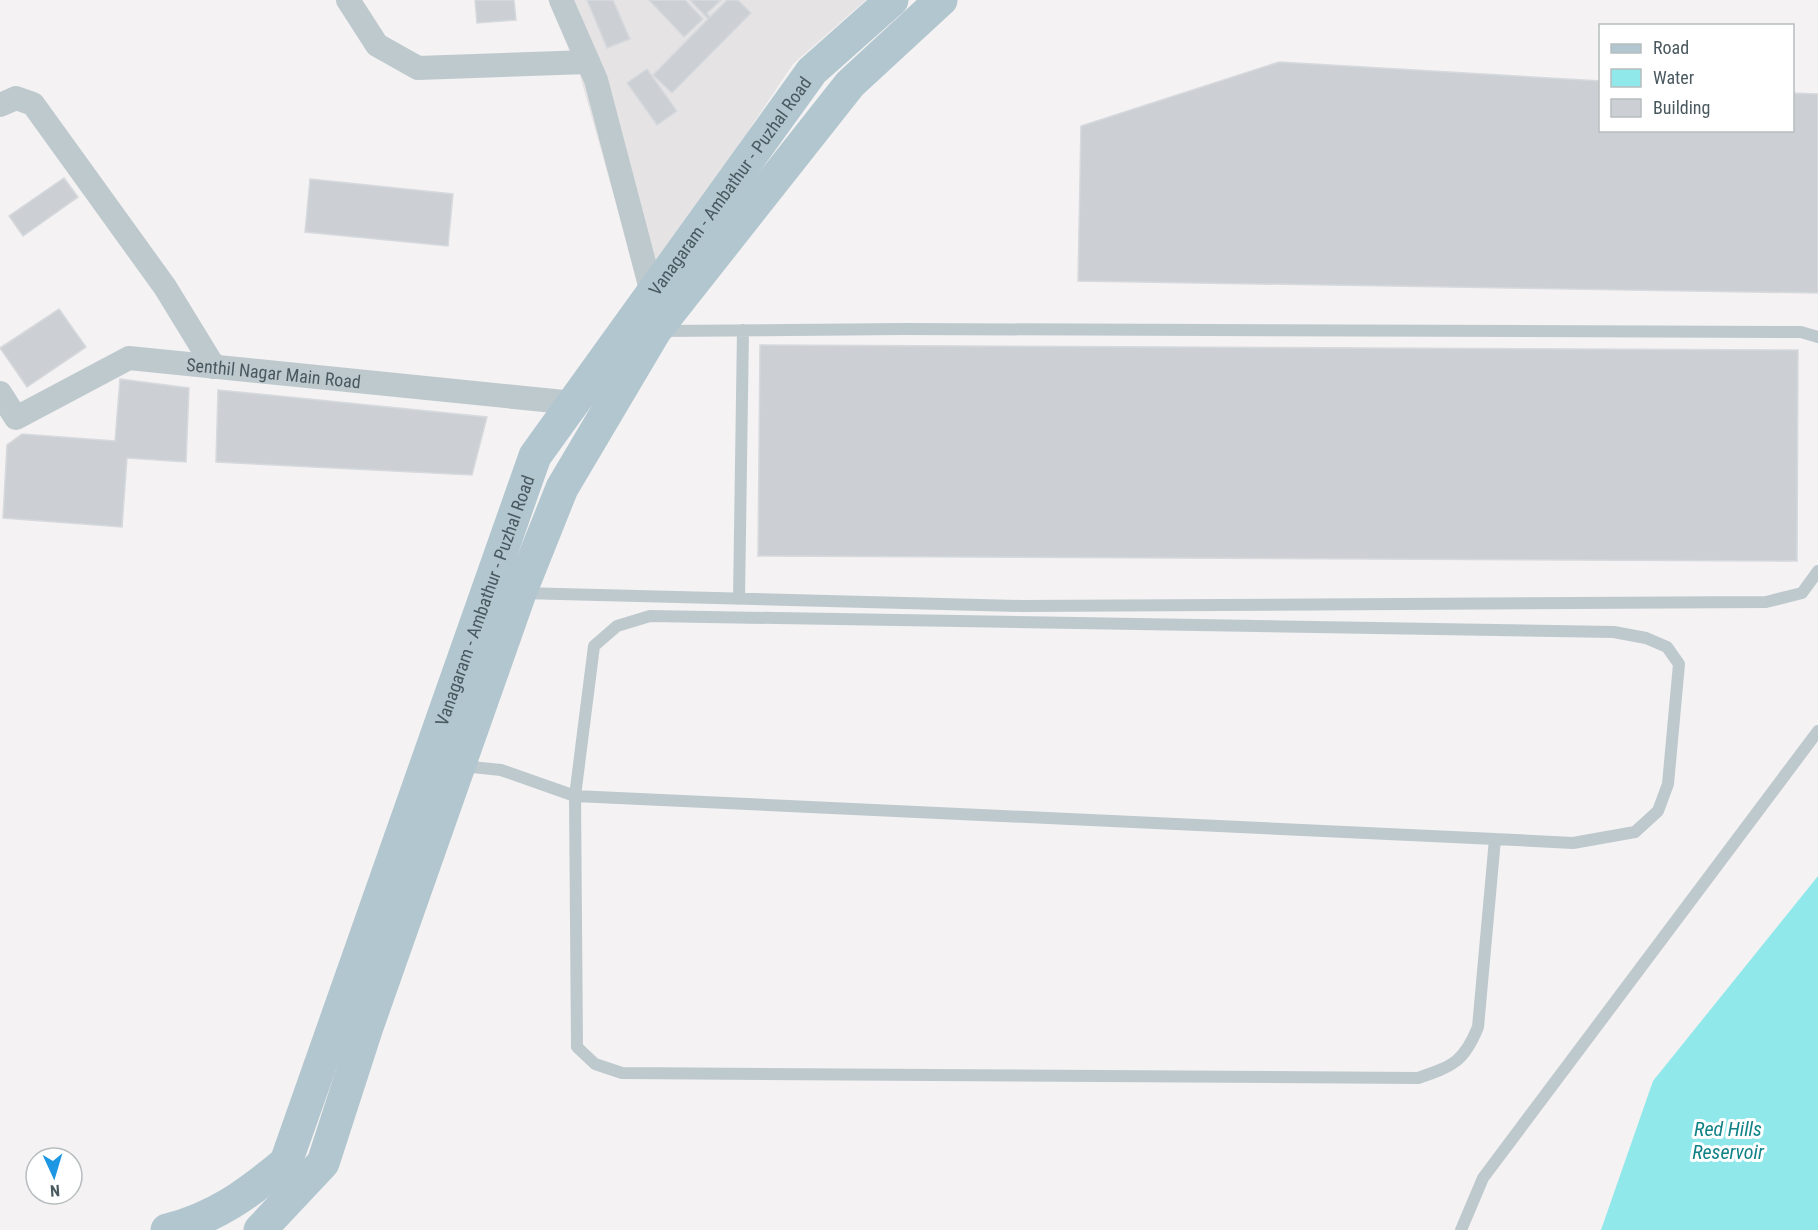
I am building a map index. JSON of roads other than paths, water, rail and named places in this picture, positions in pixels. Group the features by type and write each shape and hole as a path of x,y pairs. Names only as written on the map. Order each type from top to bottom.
{"main road":[{"name":"Vanagaram - Ambathur - Puzhal Road","path":"167,1230 191,1224 244,1197 286,1162 444,763 526,476 535,456 812,71 892,0"},
{"path":"260,1230 323,1162 444,763 520,593 562,488 656,331 850,84 941,0"}],"street":[{"path":"348,0 376,45 418,68 588,62"},
{"path":"561,0 596,80 652,294"},
{"path":"0,105 15,98 33,104 165,287 214,367"},
{"name":"Senthil Nagar Main Road","path":"0,393 16,418 129,358 574,403"}],"lane":[{"path":"739,599 743,330"},
{"path":"656,331 1789,332 1818,337"},
{"path":"520,593 1022,606 1766,602 1802,593 1818,571"},
{"path":"444,763 501,770 575,796 1495,839 1584,841 1635,832 1658,811 1668,784 1679,664 1667,647 1646,638 1614,632 650,616 617,626 594,646 575,796 577,1047 595,1064 622,1073 1418,1078 1450,1067 1470,1047 1478,1027 1495,839"},
{"path":"1461,1230 1483,1178 1818,731"}],"water":[{"name":"Red Hills Reservoir","path":"1818,876 1818,1230 1601,1230 1653,1081"}]}
